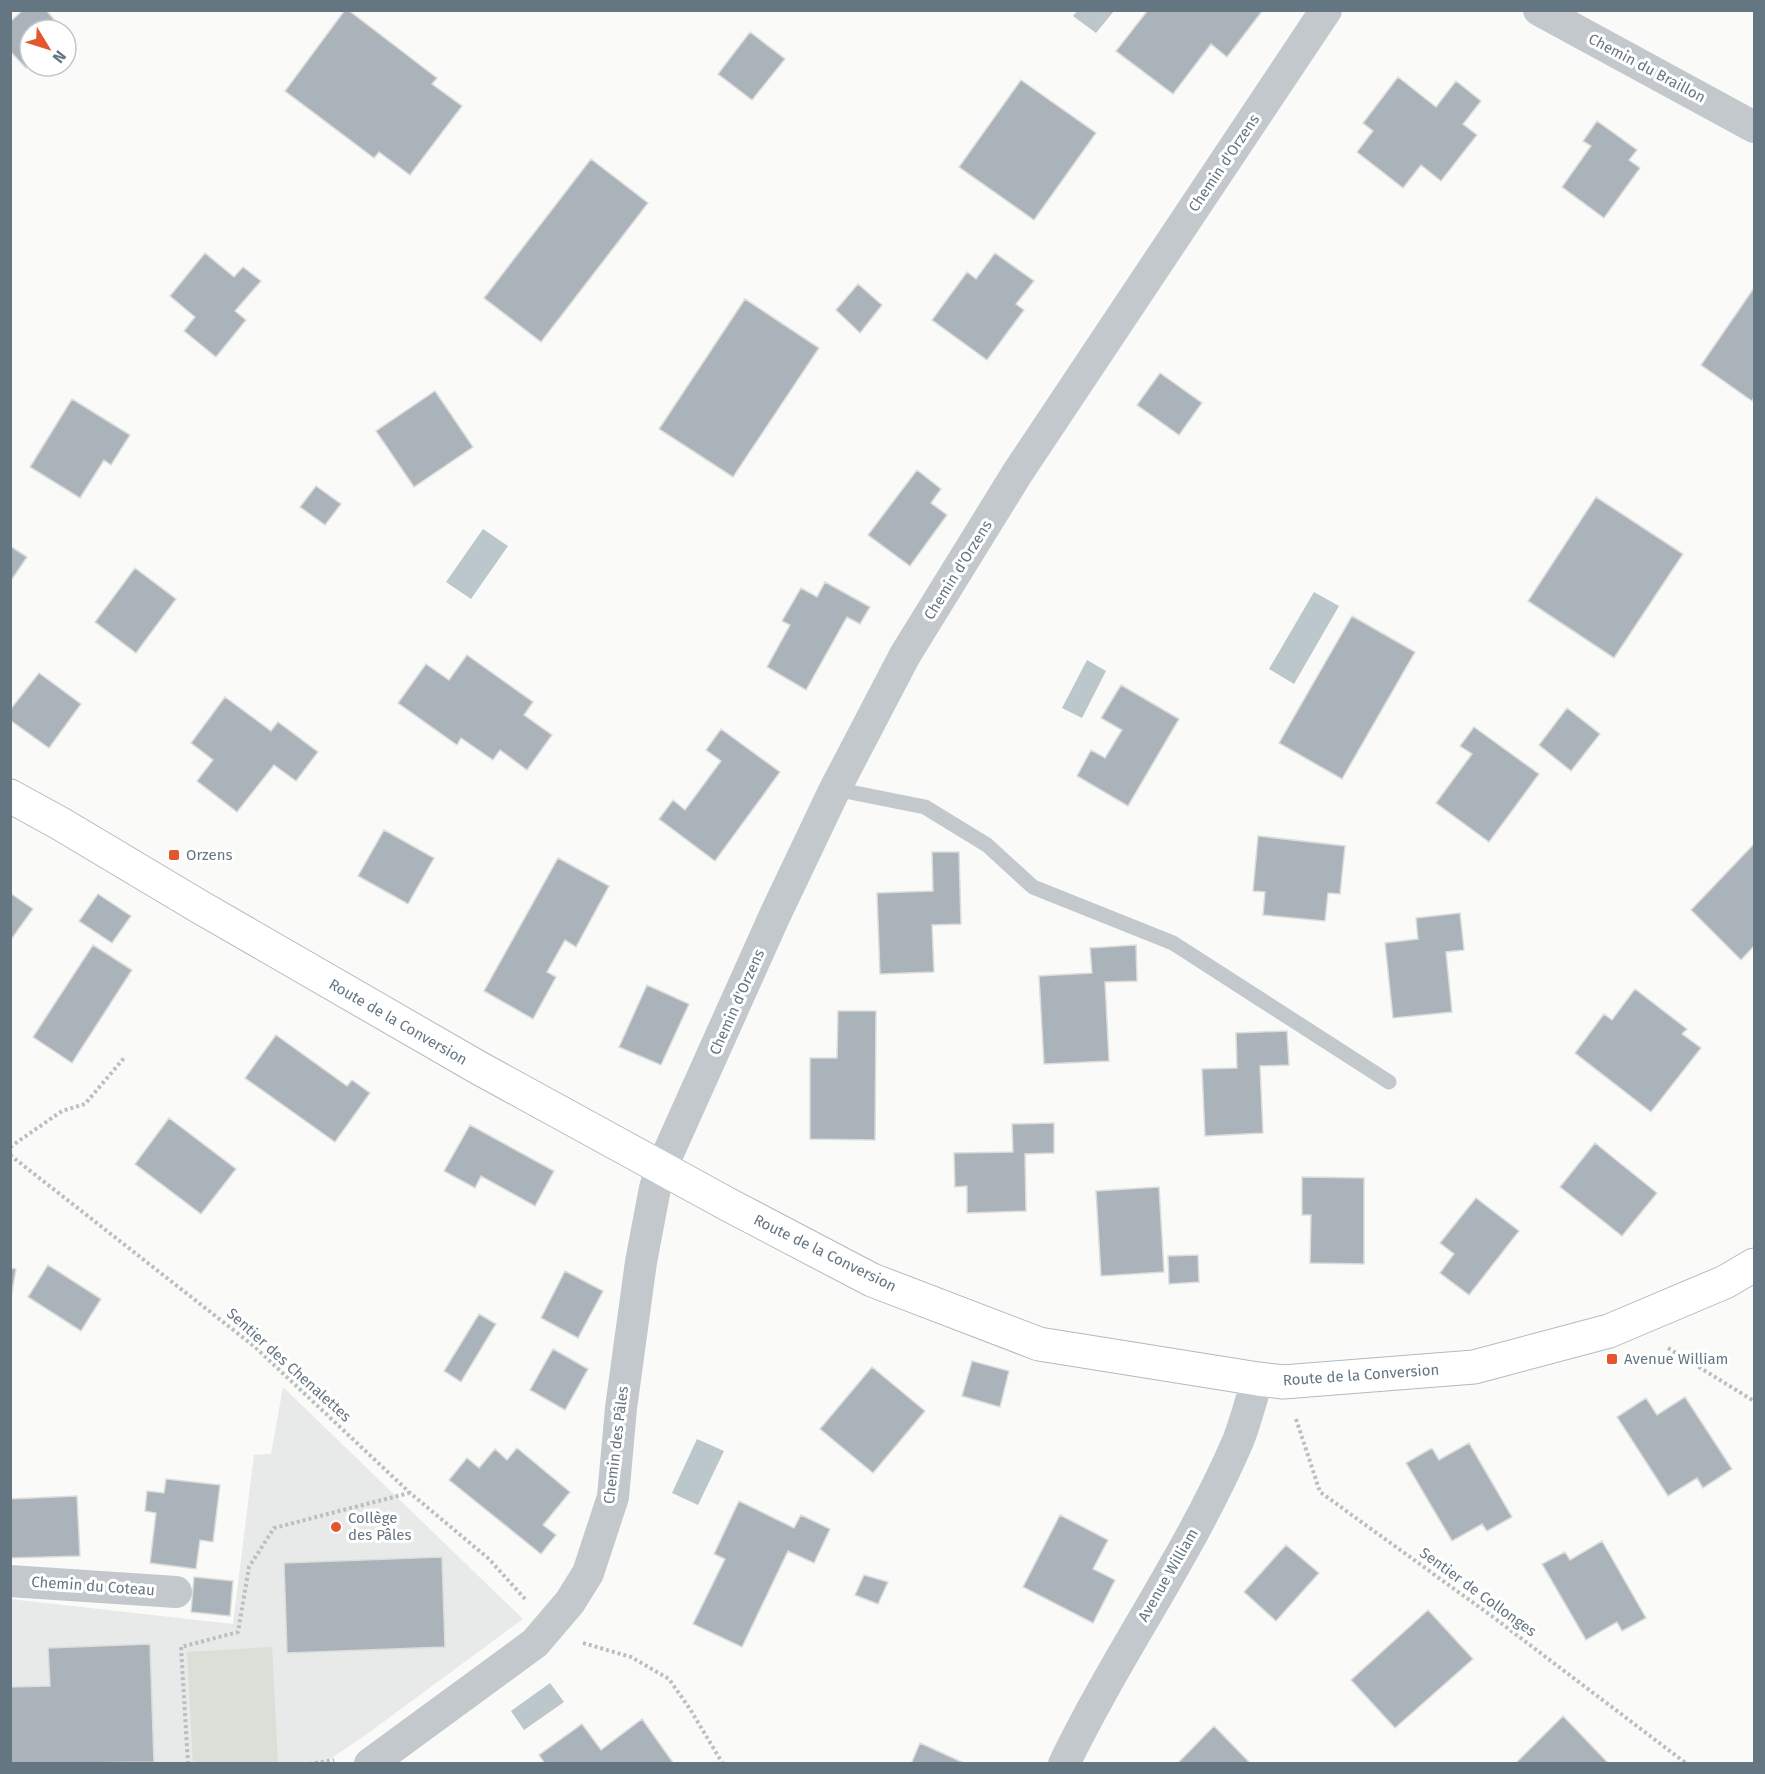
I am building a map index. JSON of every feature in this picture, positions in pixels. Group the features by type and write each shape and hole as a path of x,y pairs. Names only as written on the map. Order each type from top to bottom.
{"main road":[{"name":"Route de la Conversion","path":"10,796 470,1063 661,1169 872,1280 1040,1344 1283,1382 1474,1367 1609,1331 1725,1282 1755,1265"}],"street":[{"name":"Chemin d'Orzens","path":"661,1169 775,915 835,789 905,655 1018,472 1326,10"},
{"name":"Chemin du Braillon","path":"1539,10 1755,127"},
{"name":"Chemin des Pâles","path":"370,1764 535,1643 570,1602 588,1574 613,1497 621,1408 641,1262 655,1188 661,1169"},
{"name":"Avenue William","path":"1064,1764 1085,1720 1196,1527 1239,1439 1258,1379"},
{"name":"Chemin du Coteau","path":"10,1581 176,1592"}],"lane":[{"path":"835,789 925,807 987,844 1033,887 1173,943 1389,1082"}],"path":[{"path":"10,1147 62,1111 86,1104 124,1058"},
{"name":"Sentier des Chenalettes","path":"10,1155 255,1347 409,1492 489,1559 528,1602"},
{"path":"1667,1347 1755,1401"},
{"name":"Sentier de Collonges","path":"1294,1413 1320,1492 1493,1617 1687,1764"},
{"path":"188,1764 181,1647 238,1632 249,1568 274,1528 409,1492"},
{"path":"550,1625 584,1644 631,1657 669,1679 723,1764"},
{"path":"309,1764 334,1760"}],"shaded area":[{"path":"1078,10 1114,11 1096,33 1073,16"},
{"path":"483,529 508,546 471,599 446,582"},
{"path":"1314,592 1339,606 1294,684 1269,669"},
{"path":"1087,660 1106,671 1082,718 1062,708"},
{"name":"Collège des Pâles","path":"283,1387 523,1619 324,1763 11,1764 10,1599 233,1624 254,1455 271,1454"},
{"path":"697,1439 724,1451 698,1505 672,1493"},
{"path":"272,1647 278,1763 193,1763 187,1652"},
{"path":"550,1683 564,1702 524,1730 511,1711"}],"building":[{"path":"23,10 46,10 53,18 18,18 18,60 10,51 10,22"},
{"path":"345,10 437,78 432,84 462,106 410,175 379,152 374,158 285,91"},
{"path":"1148,10 1263,10 1227,57 1211,44 1173,94 1116,51"},
{"path":"750,32 785,59 752,100 718,74"},
{"path":"1398,77 1436,107 1456,81 1481,101 1463,124 1477,135 1441,181 1421,165 1403,188 1357,152 1373,131 1363,123"},
{"path":"1021,80 1096,133 1034,220 959,167"},
{"path":"1597,121 1637,150 1629,160 1640,168 1604,218 1562,187 1591,146 1583,141"},
{"path":"591,159 648,203 541,342 484,298"},
{"path":"205,253 234,277 243,267 261,281 235,311 246,320 216,357 184,331 195,317 170,296"},
{"path":"995,253 1034,281 1016,304 1024,310 987,360 932,320 967,272 976,279"},
{"path":"858,284 882,305 860,333 836,310"},
{"path":"1754,288 1754,397 1752,401 1701,365"},
{"path":"745,299 819,348 733,477 659,429"},
{"path":"1160,373 1202,403 1179,435 1137,405"},
{"path":"435,391 473,447 414,487 376,431"},
{"path":"72,399 130,435 111,465 104,460 80,498 30,467"},
{"path":"917,470 941,489 931,503 947,515 910,566 868,535"},
{"path":"316,486 341,504 325,525 300,507"},
{"path":"1596,497 1683,554 1614,658 1528,601"},
{"path":"10,546 27,557 10,582"},
{"path":"135,568 176,599 136,653 95,622"},
{"path":"825,582 870,607 860,624 847,617 806,690 767,667 790,625 782,621 801,588 817,597"},
{"path":"1352,616 1415,652 1342,779 1279,743"},
{"path":"467,655 533,702 524,715 552,735 527,770 500,750 493,760 461,738 457,745 398,703 426,664 449,680"},
{"path":"39,673 81,704 49,748 10,720 10,710"},
{"path":"1121,685 1179,719 1128,806 1077,776 1091,750 1105,758 1122,730 1101,718"},
{"path":"225,697 271,731 278,722 318,752 296,781 274,765 237,812 197,781 213,760 191,743"},
{"path":"1567,708 1600,734 1571,771 1539,745"},
{"path":"1474,727 1539,774 1489,842 1436,803 1472,754 1460,746"},
{"path":"721,729 780,772 715,861 659,819 673,800 685,810 721,761 706,750"},
{"path":"384,830 434,858 408,904 358,876"},
{"path":"1258,836 1345,846 1340,894 1328,893 1325,921 1263,915 1265,892 1253,891"},
{"path":"1754,844 1754,946 1741,960 1691,910"},
{"path":"932,852 959,852 961,924 932,925 934,972 880,974 877,893 933,891"},
{"path":"558,858 609,886 576,947 565,940 547,972 556,977 533,1019 484,991"},
{"path":"10,893 33,909 10,941"},
{"path":"98,894 131,916 112,943 79,921"},
{"path":"1460,913 1464,950 1446,952 1452,1012 1393,1018 1385,943 1418,939 1416,918"},
{"path":"93,945 132,970 72,1063 33,1037"},
{"path":"1136,945 1137,981 1105,982 1109,1061 1044,1064 1039,976 1092,973 1090,948"},
{"path":"647,985 689,1004 661,1065 619,1047"},
{"path":"1635,989 1687,1029 1682,1034 1701,1048 1651,1112 1575,1053 1604,1014 1612,1020"},
{"path":"838,1011 876,1011 875,1140 810,1139 810,1058 837,1058"},
{"path":"1287,1031 1289,1065 1260,1066 1263,1133 1205,1136 1202,1069 1237,1068 1236,1033"},
{"path":"276,1035 347,1086 352,1080 370,1093 335,1142 245,1078"},
{"path":"169,1118 236,1169 201,1214 135,1164"},
{"path":"1054,1123 1054,1153 1025,1154 1026,1211 967,1213 967,1186 955,1187 954,1153 1013,1152 1012,1124"},
{"path":"470,1125 554,1171 535,1206 481,1176 475,1188 444,1171"},
{"path":"1595,1143 1657,1193 1622,1236 1560,1187"},
{"path":"1302,1177 1364,1178 1364,1264 1310,1263 1311,1215 1302,1215"},
{"path":"1159,1187 1164,1272 1101,1276 1096,1191"},
{"path":"1476,1198 1519,1231 1469,1295 1440,1273 1454,1254 1440,1243"},
{"path":"1198,1255 1199,1282 1169,1284 1168,1256"},
{"path":"48,1265 101,1299 81,1331 28,1297"},
{"path":"10,1268 16,1269 10,1303"},
{"path":"565,1271 603,1291 578,1338 541,1318"},
{"path":"479,1314 496,1324 461,1382 444,1371"},
{"path":"553,1349 588,1369 565,1410 530,1390"},
{"path":"972,1361 1009,1371 1000,1407 962,1396"},
{"path":"872,1367 925,1411 873,1473 820,1429"},
{"path":"1685,1397 1732,1469 1703,1488 1697,1478 1668,1496 1617,1417 1646,1398 1657,1415"},
{"path":"1469,1443 1512,1517 1487,1531 1482,1524 1452,1541 1406,1463 1432,1448 1439,1460"},
{"path":"517,1448 570,1492 543,1525 556,1535 541,1554 449,1480 467,1458 479,1468 495,1449 507,1460"},
{"path":"166,1479 220,1485 213,1542 200,1540 196,1569 150,1563 156,1513 145,1511 147,1491 164,1493"},
{"path":"77,1496 80,1556 10,1558 10,1499"},
{"path":"739,1501 794,1528 801,1515 830,1529 814,1563 788,1551 742,1647 693,1624 725,1559 714,1554"},
{"path":"1060,1515 1108,1540 1093,1569 1115,1580 1093,1623 1023,1587"},
{"path":"1602,1541 1646,1618 1622,1631 1617,1622 1586,1640 1542,1564 1565,1552 1570,1560"},
{"path":"1286,1545 1319,1573 1276,1621 1244,1592"},
{"path":"442,1557 445,1647 287,1653 284,1563"},
{"path":"864,1575 888,1582 878,1604 855,1595"},
{"path":"194,1577 233,1581 230,1616 191,1612"},
{"path":"1428,1610 1473,1659 1395,1728 1351,1680"},
{"path":"150,1644 154,1762 10,1764 10,1687 50,1686 48,1648"},
{"path":"1563,1716 1609,1764 1515,1764"},
{"path":"642,1719 674,1764 545,1764 539,1755 582,1724 601,1750"},
{"path":"1214,1726 1251,1764 1177,1764"},
{"path":"920,1743 966,1764 911,1764"}],"place":[{"name":"Orzens","path":"174,855"},
{"name":"Avenue William","path":"1612,1359"},
{"name":"Collège des Pâles","path":"336,1527"}]}
